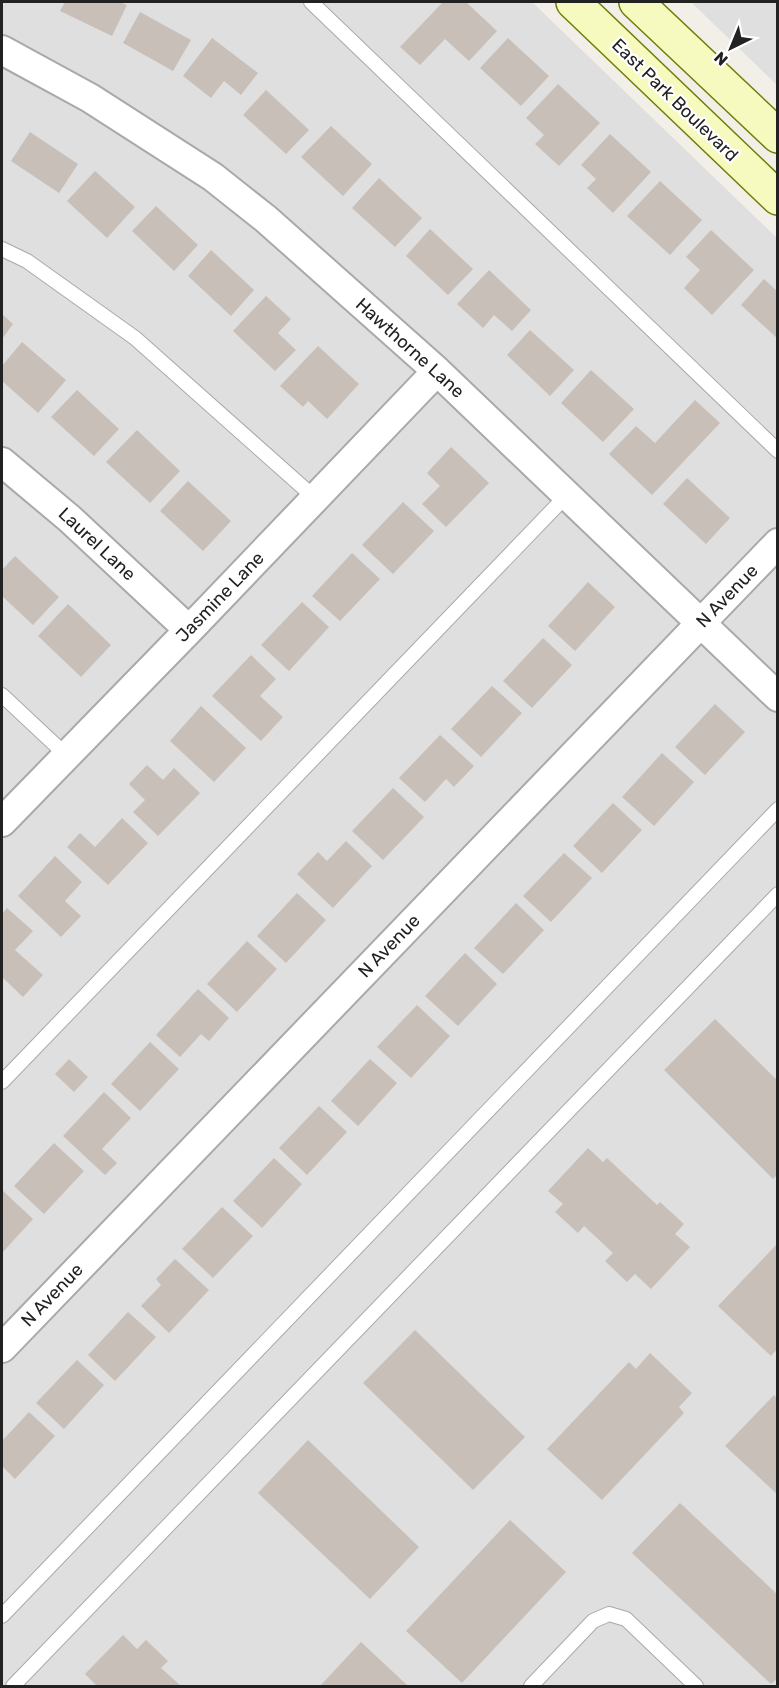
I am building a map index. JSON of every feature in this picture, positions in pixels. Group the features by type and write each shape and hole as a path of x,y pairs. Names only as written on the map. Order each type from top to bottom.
{"main road":[{"name":"East Park Boulevard","path":"573,2 777,198"},
{"path":"636,2 777,136"}],"street":[{"name":"Hawthorne Lane","path":"2,50 90,98 213,177 266,219 436,371 777,697"},
{"name":"Jasmine Lane","path":"2,822 436,371"},
{"name":"Laurel Lane","path":"2,462 70,519 189,630"},
{"name":"N Avenue","path":"2,1348 777,543"}],"lane":[{"path":"311,2 777,451"},
{"path":"2,249 27,261 135,338 315,498"},
{"path":"2,1082 567,495"},
{"path":"2,695 66,755"},
{"path":"2,1616 777,809"},
{"path":"13,1686 777,894"},
{"path":"531,1686 592,1621 609,1614 626,1619 696,1686"}],"shaded area":[{"path":"2,2 532,2 777,238 777,1686 2,1686"},
{"path":"691,2 777,2 777,85"}],"building":[{"path":"65,2 120,2 127,5 112,36 60,11"},
{"path":"443,2 466,2 497,31 469,61 445,39 420,65 400,47"},
{"path":"140,12 191,40 173,71 123,43"},
{"path":"212,38 258,73 241,95 224,81 211,98 183,76"},
{"path":"508,38 549,76 521,106 480,68"},
{"path":"558,84 600,123 559,166 535,144 544,135 526,118"},
{"path":"266,90 309,130 286,154 243,115"},
{"path":"331,126 372,164 343,196 301,157"},
{"path":"30,132 78,164 59,193 11,161"},
{"path":"610,134 651,172 613,213 587,188 596,179 581,165"},
{"path":"95,171 135,207 107,238 67,201"},
{"path":"379,178 422,218 395,247 352,208"},
{"path":"660,181 702,220 670,255 627,216"},
{"path":"156,206 198,245 174,271 132,231"},
{"path":"430,229 473,269 448,295 406,256"},
{"path":"711,230 754,270 712,315 684,288 700,270 686,257"},
{"path":"211,250 254,290 231,316 188,276"},
{"path":"489,270 531,310 512,331 494,315 483,328 457,304"},
{"path":"764,279 778,292 778,339 741,305"},
{"path":"266,296 291,319 278,333 296,350 275,371 233,331"},
{"path":"2,314 13,324 2,339"},
{"path":"530,330 574,370 550,396 507,355"},
{"path":"22,342 66,380 38,413 2,381 2,366"},
{"path":"318,346 359,384 327,419 308,401 303,407 280,386"},
{"path":"591,370 634,409 603,442 561,403"},
{"path":"77,390 119,429 94,456 51,417"},
{"path":"695,400 720,423 652,495 609,454 636,426 655,443"},
{"path":"137,430 180,471 150,503 106,462"},
{"path":"451,447 489,483 446,527 422,504 440,486 427,473"},
{"path":"687,478 730,518 706,544 663,504"},
{"path":"188,481 231,521 203,551 160,511"},
{"path":"403,502 434,531 393,574 362,545"},
{"path":"352,553 380,579 340,621 312,596"},
{"path":"15,556 59,597 33,625 2,596 2,570"},
{"path":"588,582 615,607 575,651 548,626"},
{"path":"302,602 329,627 289,671 261,645"},
{"path":"68,604 111,645 81,677 38,636"},
{"path":"543,638 572,665 532,708 503,681"},
{"path":"251,655 276,679 260,696 283,717 261,741 212,696"},
{"path":"492,686 522,713 481,757 451,729"},
{"path":"715,704 745,732 705,775 675,747"},
{"path":"201,706 246,748 214,782 170,741"},
{"path":"440,735 474,766 454,787 446,779 425,802 399,778"},
{"path":"662,753 694,782 654,826 622,797"},
{"path":"147,765 163,780 174,768 200,793 158,836 133,812 145,800 129,784"},
{"path":"393,788 424,817 383,860 352,831"},
{"path":"613,803 642,830 602,873 573,846"},
{"path":"122,818 148,843 108,885 67,847 80,833 95,847"},
{"path":"346,841 372,866 333,908 297,874 318,852 327,861"},
{"path":"564,853 592,878 551,922 523,896"},
{"path":"55,856 82,882 65,901 81,916 61,937 18,896"},
{"path":"297,893 326,920 286,963 257,936"},
{"path":"516,903 544,930 503,974 474,948"},
{"path":"7,908 33,931 15,950 43,975 23,997 2,977 2,914"},
{"path":"247,941 277,969 237,1012 207,984"},
{"path":"465,953 497,984 458,1026 425,996"},
{"path":"198,989 229,1018 209,1041 201,1034 180,1057 156,1035"},
{"path":"417,1005 450,1036 411,1078 377,1047"},
{"path":"715,1019 778,1081 778,1174 773,1179 664,1070"},
{"path":"150,1042 179,1069 140,1111 111,1084"},
{"path":"69,1059 88,1077 74,1092 55,1074"},
{"path":"370,1059 397,1083 358,1126 331,1101"},
{"path":"104,1092 131,1118 102,1149 117,1163 105,1175 63,1136"},
{"path":"319,1106 347,1132 307,1175 279,1148"},
{"path":"54,1143 84,1171 44,1214 14,1186"},
{"path":"588,1148 603,1162 607,1158 657,1205 660,1202 684,1224 675,1234 690,1247 651,1289 635,1274 627,1282 605,1261 613,1253 584,1226 578,1233 555,1212 563,1204 548,1191"},
{"path":"274,1158 302,1184 262,1228 233,1201"},
{"path":"2,1190 33,1219 2,1253"},
{"path":"222,1207 253,1236 213,1278 182,1249"},
{"path":"778,1243 778,1348 771,1356 718,1306"},
{"path":"175,1259 209,1290 169,1333 141,1306 161,1285 156,1279"},
{"path":"128,1312 156,1337 115,1381 88,1355"},
{"path":"415,1330 525,1437 473,1490 363,1383"},
{"path":"650,1353 692,1393 679,1407 684,1413 602,1500 547,1449 629,1362 636,1369"},
{"path":"77,1360 104,1385 64,1429 36,1403"},
{"path":"774,1395 778,1399 778,1495 725,1446"},
{"path":"29,1412 55,1436 15,1479 2,1466 2,1441"},
{"path":"308,1440 419,1547 370,1599 258,1493"},
{"path":"680,1503 778,1595 778,1678 771,1684 632,1553"},
{"path":"510,1520 566,1572 462,1683 406,1631"},
{"path":"123,1635 137,1649 146,1640 168,1661 161,1668 181,1686 97,1686 85,1674"},
{"path":"361,1642 408,1686 320,1686"}]}
